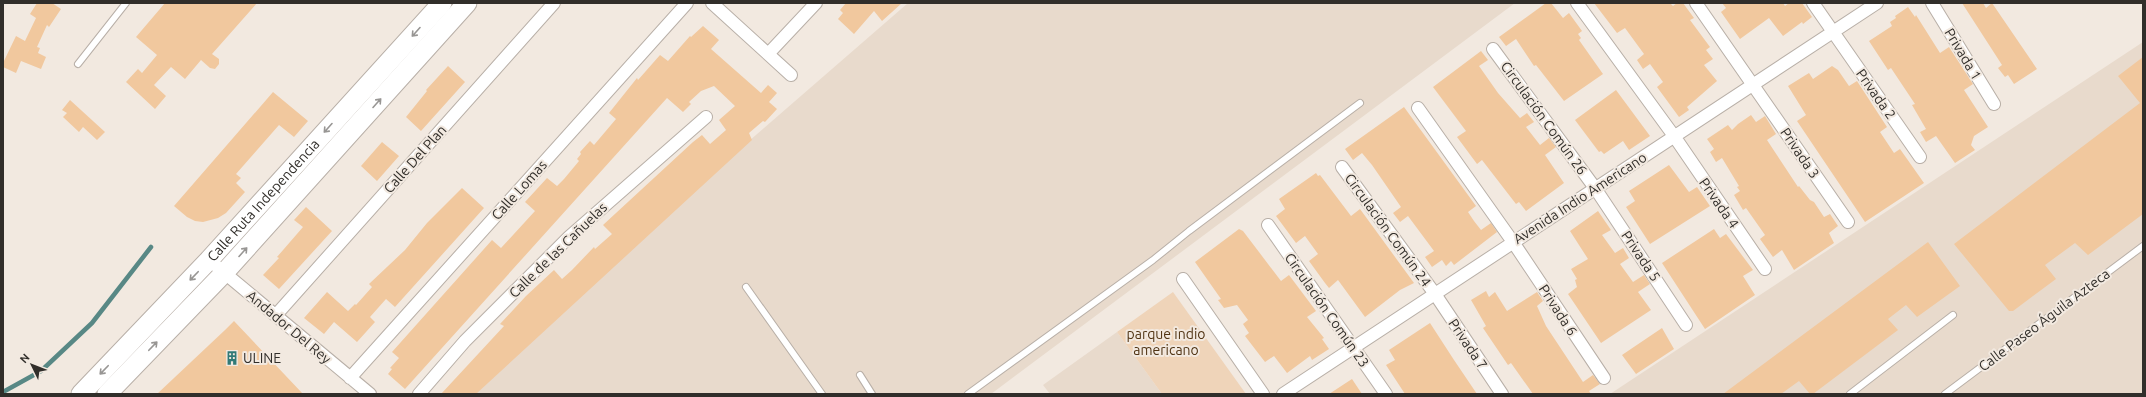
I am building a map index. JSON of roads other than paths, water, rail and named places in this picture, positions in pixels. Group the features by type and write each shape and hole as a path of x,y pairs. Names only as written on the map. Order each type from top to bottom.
{"main road":[{"name":"Calle Ruta Independencia","path":"81,394 209,260 442,3"},
{"name":"Calle Ruta Independencia","path":"106,394 224,273 467,3"}],"street":[{"name":"Calle Del Plan","path":"276,315 554,3"},
{"name":"Calle Lomas","path":"350,378 687,3"},
{"path":"712,3 769,53 791,75"},
{"path":"769,53 816,3"},
{"name":"Privada 4","path":"1577,3 1674,136 1765,269"},
{"name":"Privada 3","path":"1696,3 1848,222"},
{"name":"Privada 2","path":"1813,3 1920,157"},
{"name":"Avenida Indio Americano","path":"1283,394 1877,3"},
{"name":"Privada 1","path":"1932,3 1994,104"},
{"name":"Circulación Común 26","path":"1493,49 1595,188"},
{"name":"Privada 6","path":"1418,108 1513,242 1604,378"},
{"name":"Calle de las Cañuelas","path":"419,394 465,341 569,237 706,117"},
{"name":"Circulación Común 24","path":"1342,167 1435,294"},
{"name":"Privada 5","path":"1595,188 1686,325"},
{"name":"Circulación Común 23","path":"1268,225 1386,394"},
{"name":"Andador Del Rey","path":"209,260 370,394"},
{"path":"1183,279 1263,394"},
{"name":"Privada 7","path":"1435,294 1502,394"}],"lane":[{"path":"78,64 126,3"},
{"path":"968,394 1153,260 1188,231 1360,103"},
{"name":"Calle Paseo Águila Azteca","path":"1945,394 2143,246"},
{"path":"746,287 822,394"},
{"path":"1850,394 1954,315"},
{"path":"860,375 872,394"}],"waterway":[{"path":"3,392 41,371 92,323 151,247"}],"place":[{"name":"ULINE","path":"232,358"}],"park label":[{"name":"parque indio americano","path":"1166,342"}]}
